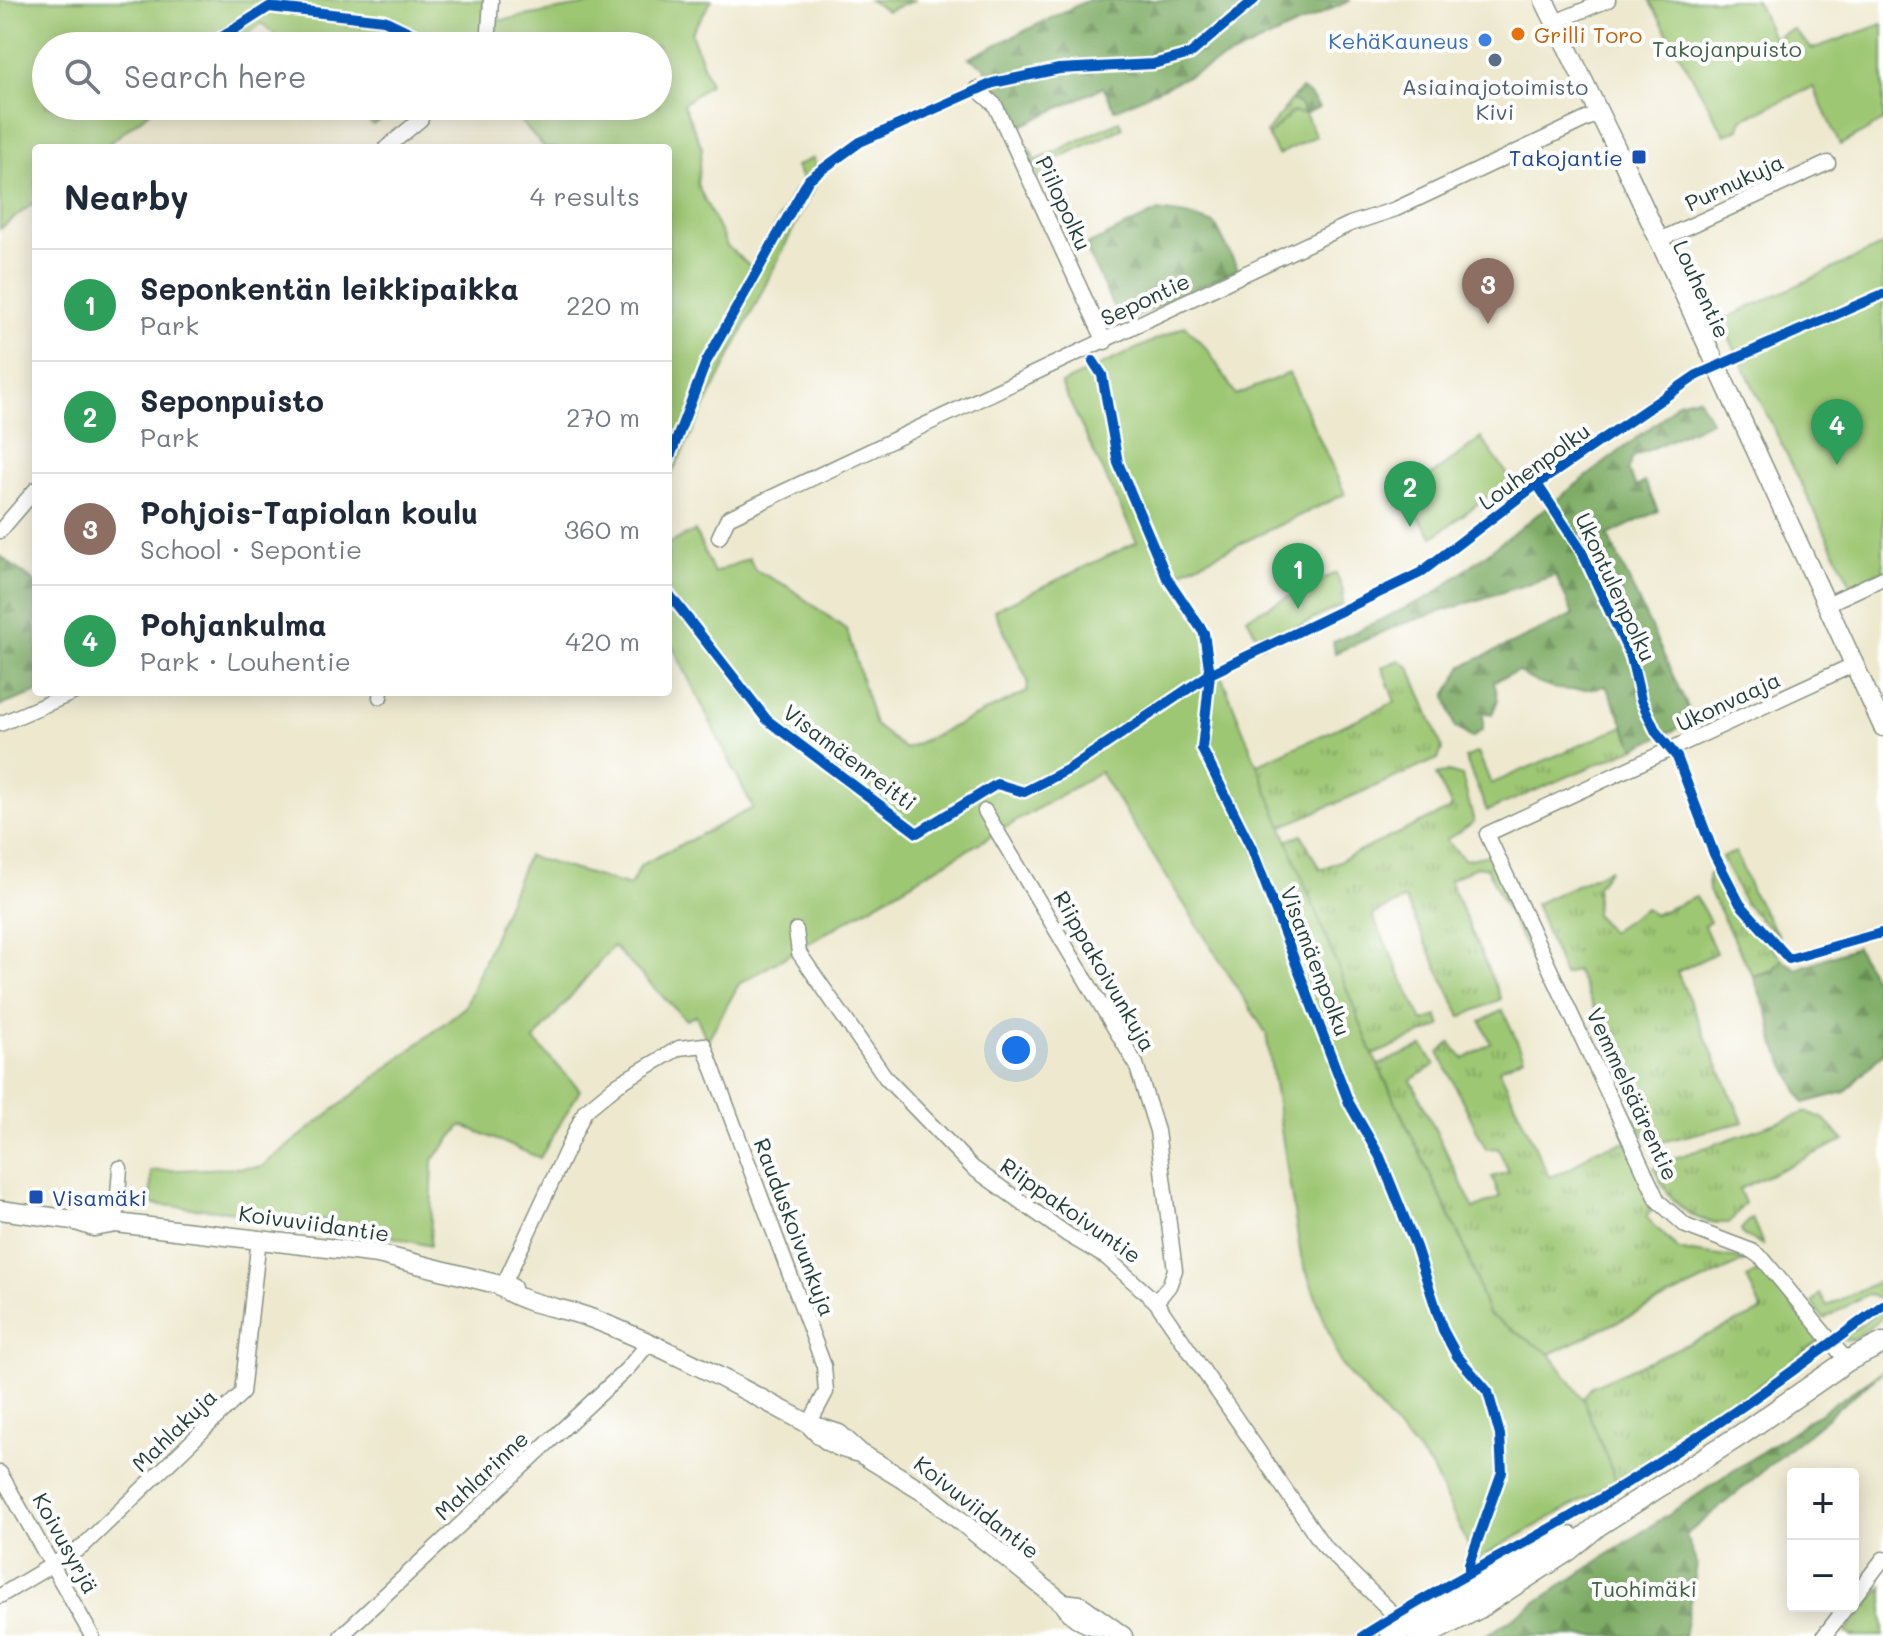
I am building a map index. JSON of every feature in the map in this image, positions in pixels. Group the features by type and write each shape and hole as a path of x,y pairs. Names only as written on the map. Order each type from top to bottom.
{"main road":[{"path":"1847,1361 1883,1326"},
{"path":"1420,1631 1560,1541 1599,1525 1742,1434 1847,1361 1883,1343"}],"street":[{"path":"489,31 491,0"},
{"name":"Louhentie","path":"1544,0 1883,727"},
{"path":"1555,22 1608,0"},
{"name":"Piilopolku","path":"977,89 995,105 1105,342"},
{"name":"Sepontie","path":"719,537 728,518 1350,224 1396,209 1599,113"},
{"path":"391,144 420,120"},
{"name":"Purnukuja","path":"1657,241 1828,163"},
{"path":"0,531 32,494"},
{"path":"1827,604 1883,578"},
{"name":"Ukonvaaja","path":"1522,906 1487,834 1855,664"},
{"path":"0,724 66,696"},
{"name":"Riippakoivunkuja","path":"985,811 1136,1064 1157,1131 1175,1270 1169,1286 1156,1302"},
{"name":"Vemmelsäärentie","path":"1522,906 1658,1201 1686,1226 1752,1251 1763,1259 1847,1361"},
{"name":"Riippakoivuntie","path":"796,930 799,953 897,1089 973,1168 1068,1235 1107,1258 1156,1302 1323,1545 1420,1631"},
{"name":"Rauduskoivunkuja","path":"502,1288 585,1111 618,1084 679,1048 704,1045 824,1366 826,1392 809,1424"},
{"path":"116,1223 120,1168"},
{"name":"Koivuviidantie","path":"0,1210 73,1220 94,1227 116,1223 378,1254 502,1288 535,1305 555,1306 649,1343 809,1424 830,1428 860,1453 927,1494 1063,1603 1080,1605 1097,1615 1111,1633"},
{"name":"Mahlakuja","path":"0,1596 82,1547 242,1393 259,1238"},
{"name":"Mahlarinne","path":"341,1636 627,1369 649,1343"},
{"name":"Koivusyrjä","path":"0,1473 92,1636"},
{"path":"1859,1590 1883,1559"},
{"path":"1824,1636 1842,1612"}],"green space":[{"path":"0,0 483,0 485,18 503,20 615,0 712,0 691,33 710,84 683,104 702,148 697,184 727,246 753,269 794,191 804,183 796,166 813,158 820,175 672,473 672,144 541,144 519,120 672,120 672,32 272,32 262,23 251,32 32,32 32,120 139,120 108,144 32,144 32,204 0,229"},
{"path":"869,0 915,0 887,11"},
{"path":"1088,0 1351,0 1115,110 1103,87 1019,127 1015,115 1000,100 985,67 969,58"},
{"name":"Takojanpuisto","path":"1649,0 1756,0 1773,38 1793,29 1812,49 1883,24 1883,121 1840,145 1813,87 1742,119 1739,129 1725,135"},
{"path":"1301,89 1319,107 1305,114 1301,106 1291,100"},
{"path":"1291,100 1301,106 1305,114 1292,112 1268,136 1266,133"},
{"path":"1292,112 1305,114 1316,136 1278,155 1268,136"},
{"path":"1119,121 1123,128 1043,165 1047,176 1040,180 1027,152 1030,150 1036,161"},
{"path":"1158,211 1215,224 1238,269 1131,319 1115,311 1085,246"},
{"path":"1883,245 1883,571 1851,585 1721,321"},
{"path":"1185,326 1208,350 1236,395 1289,373 1345,494 1180,572 1373,1055 1464,1246 1488,1314 1550,1354 1583,1399 1616,1481 1475,1560 1431,1467 1341,1365 1301,1257 1266,1033 1100,772 739,984 707,1041 696,1015 686,1020 613,946 534,1040 580,1090 540,1158 462,1125 433,1160 430,1246 323,1220 151,1204 151,1171 261,1167 465,1007 527,856 630,886 641,865 753,808 672,645 672,542 695,531 714,573 749,558 755,570 787,586 847,630 875,725 905,749 1027,692 1028,681 994,610 1137,542 1061,384"},
{"path":"1698,397 1711,421 1633,457 1628,470 1636,487 1645,482 1658,511 1608,535 1694,721 1635,748 1606,686 1582,690 1560,689 1539,684 1518,671 1494,681 1498,700 1492,714 1483,713 1483,729 1472,738 1455,727 1446,696 1463,666 1573,615 1556,575 1399,625 1335,653 1333,642 1433,595 1660,420 1678,402"},
{"path":"1481,438 1511,479 1433,537 1403,497"},
{"path":"0,556 32,580 32,694 0,706"},
{"path":"1336,573 1343,591 1342,605 1261,645 1247,617"},
{"path":"1399,660 1410,668 1439,739 1442,749 1438,759 1281,827 1256,765 1395,702 1382,667"},
{"path":"1624,726 1635,748 1487,811 1465,758 1478,752 1491,784"},
{"path":"1448,772 1462,776 1474,822 1446,840 1465,860 1489,855 1543,970 1540,978 1487,868 1478,866 1449,880 1501,999 1461,1017 1405,899 1372,915 1423,1022 1437,1016 1441,1026 1373,1055 1286,841 1302,835 1320,870 1452,808 1436,775"},
{"path":"1736,852 1752,892 1779,937 1745,904 1722,857"},
{"path":"1716,868 1739,912 1782,959 1773,970 1753,976 1709,891 1708,876"},
{"path":"1610,869 1597,886 1595,914 1610,932 1645,908 1653,915 1696,897 1710,922 1704,926 1716,953 1677,972 1743,1122 1654,1144 1631,1121 1644,1114 1576,970 1564,975 1535,904"},
{"path":"1856,947 1883,994 1883,1053 1845,1092 1804,1103 1774,1043 1771,1022 1753,976 1773,970 1782,959 1796,969"},
{"path":"1503,1010 1524,1057 1499,1069 1549,1177 1570,1169 1594,1150 1627,1142 1655,1207 1646,1217 1679,1250 1747,1260 1550,1354 1488,1315 1464,1246 1378,1065 1423,1046 1435,1065 1411,1080 1474,1209 1500,1197 1492,1177 1509,1172 1498,1148 1486,1149 1439,1053 1450,1043 1464,1059 1491,1043 1481,1021"},
{"path":"1807,1112 1824,1119 1844,1140 1739,1189 1745,1203 1729,1223 1703,1220 1683,1209 1667,1191 1654,1168 1661,1163"},
{"path":"1752,1218 1763,1245 1743,1235 1741,1229"},
{"path":"1762,1269 1820,1340 1751,1391 1616,1481 1583,1399 1592,1386 1762,1311 1747,1278"},
{"path":"1883,1279 1883,1296 1879,1299 1868,1294 1824,1319 1812,1303 1820,1293 1827,1306"},
{"path":"1883,1308 1883,1317 1852,1340 1841,1339"},
{"name":"Tuohimäki","path":"1883,1371 1686,1535 1697,1565 1684,1636 1486,1636"},
{"path":"1883,1586 1883,1636 1851,1636 1846,1632"}],"cycle path":[{"path":"672,451 706,362 809,179 860,142 993,83 1059,69 1153,64 1190,54 1254,0"},
{"path":"230,32 269,7 384,20 409,32"},
{"name":"Louhenpolku","path":"672,598 767,720 917,833 997,784 1024,792 1069,769 1210,674 1420,573 1537,484 1697,375 1883,294"},
{"name":"Visamäenpolku","path":"1093,361 1102,375 1118,463 1167,578 1204,633 1210,674 1202,749 1252,849 1349,1103 1380,1157 1416,1247 1443,1330 1457,1356 1488,1392 1500,1435 1502,1472 1469,1564 1469,1572"},
{"name":"Louhenpolku","path":"1537,484 1581,550 1631,657 1641,700 1656,732 1677,757 1714,854 1740,904 1789,959 1881,933"},
{"path":"1363,1636 1658,1463 1772,1386 1883,1305"}],"place":[{"name":"Grilli Toro","path":"1518,34"},
{"name":"KehäKauneus","path":"1485,40"},
{"name":"Asiainajotoimisto Kivi","path":"1495,60"},
{"name":"Takojantie","path":"1639,157"},
{"name":"Pohjois-Tapiolan koulu","path":"1488,324"},
{"name":"Pohjankulma","path":"1837,465"},
{"name":"Seponpuisto","path":"1410,527"},
{"name":"Seponkentän leikkipaikka","path":"1298,609"},
{"name":"Visamäki","path":"36,1197"}]}
